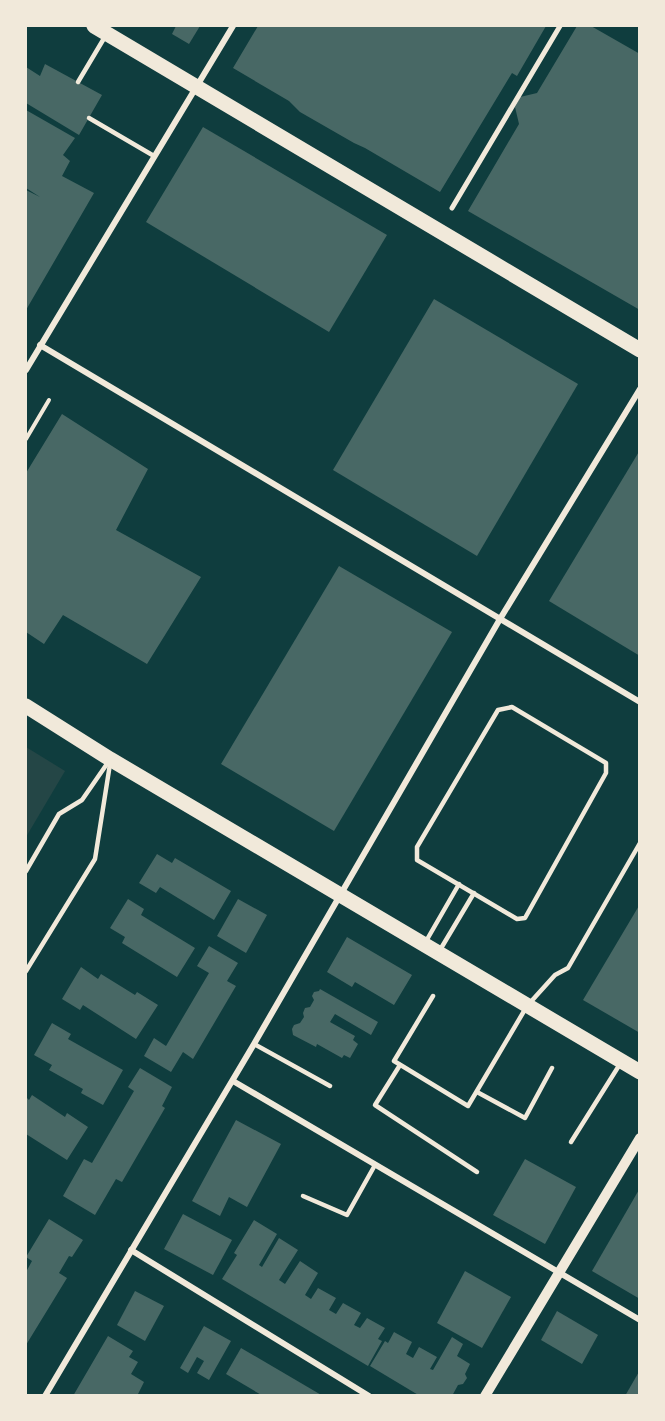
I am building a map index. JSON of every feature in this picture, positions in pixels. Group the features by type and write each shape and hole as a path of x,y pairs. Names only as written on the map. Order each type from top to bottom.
{"main road":[{"path":"101,29 639,350"},
{"path":"26,706 110,759 639,1072"}],"street":[{"path":"26,370 233,26"},
{"path":"452,208 560,26"},
{"path":"40,345 639,702"},
{"path":"45,1395 255,1044 500,619 639,388"},
{"path":"233,1081 639,1320"},
{"path":"485,1395 639,1138"},
{"path":"132,1250 369,1395"}],"lane":[{"path":"78,82 101,29"},
{"path":"88,118 154,156"},
{"path":"512,707 606,763 606,773 525,918 517,919 474,893 417,860 417,847 498,710 512,707"},
{"path":"26,871 59,814 82,800 110,759"},
{"path":"26,971 95,859 110,759"},
{"path":"433,996 394,1061 468,1106 527,1006 555,975 568,969 639,843"},
{"path":"424,945 459,884"},
{"path":"438,953 474,893"},
{"path":"255,1044 330,1086"},
{"path":"571,1142 621,1062"},
{"path":"400,1065 375,1105 477,1172"},
{"path":"477,1092 525,1118 552,1068"},
{"path":"303,1196 347,1215 375,1165"}],"path":[{"path":"26,439 49,400"}],"shaded area":[{"path":"26,747 65,771 26,837"}],"building":[{"path":"176,26 200,26 189,44 172,34"},
{"path":"258,26 546,26 517,76 512,73 440,192 300,112 289,101 233,68"},
{"path":"577,26 591,26 640,54 640,310 468,211 519,124 515,107 520,97 537,93"},
{"path":"45,64 102,95 79,135 26,103 26,67 40,76"},
{"path":"26,110 75,138 63,155 70,161 62,176 94,193 26,310 26,190 40,197 26,188"},
{"path":"203,127 387,235 329,332 146,222"},
{"path":"434,299 578,384 477,556 333,470"},
{"path":"62,414 148,469 116,530 201,577 147,664 63,615 44,644 26,632 26,473"},
{"path":"640,450 640,656 549,601"},
{"path":"339,566 452,632 334,831 221,764"},
{"path":"157,854 172,863 175,858 231,891 214,920 160,887 156,893 139,883"},
{"path":"128,899 144,909 141,915 195,948 177,977 122,943 125,937 110,928"},
{"path":"238,899 267,915 246,953 217,936"},
{"path":"640,904 640,1033 583,1000"},
{"path":"347,937 412,975 394,1005 355,982 352,987 327,972"},
{"path":"209,946 238,963 227,981 236,986 193,1059 183,1052 171,1072 144,1056 154,1038 166,1046 209,973 197,966"},
{"path":"81,967 98,979 101,974 135,995 137,992 158,1005 136,1039 83,1005 80,1010 62,999"},
{"path":"320,989 378,1022 371,1035 335,1014 330,1022 355,1036 353,1040 358,1044 350,1058 344,1055 342,1058 317,1044 316,1047 293,1035 294,1025 300,1023 304,1017 305,1008 310,1007 314,1000 312,996 314,992"},
{"path":"52,1023 71,1034 68,1039 123,1070 103,1105 81,1093 83,1089 49,1070 52,1065 34,1055"},
{"path":"140,1068 172,1087 162,1106 165,1108 122,1182 116,1179 95,1215 63,1196 84,1159 92,1163 134,1091 128,1087"},
{"path":"32,1095 65,1117 67,1113 88,1127 67,1160 26,1134 26,1097 29,1100"},
{"path":"236,1120 281,1144 247,1207 229,1197 220,1216 192,1201"},
{"path":"525,1159 576,1187 545,1244 493,1215"},
{"path":"640,1188 640,1299 592,1271"},
{"path":"183,1214 232,1240 213,1275 164,1249"},
{"path":"49,1219 83,1240 72,1257 69,1256 59,1273 67,1278 26,1345 26,1272 32,1261 26,1257"},
{"path":"254,1220 277,1234 259,1265 262,1267 279,1238 298,1250 279,1280 285,1284 300,1261 318,1273 305,1295 311,1299 318,1288 336,1298 329,1310 336,1314 343,1303 361,1313 354,1325 360,1328 367,1318 385,1328 378,1339 382,1341 368,1366 222,1279 237,1255 234,1253"},
{"path":"465,1271 511,1297 482,1348 437,1323"},
{"path":"135,1291 164,1306 145,1341 117,1325"},
{"path":"557,1311 598,1335 582,1364 541,1340"},
{"path":"204,1326 231,1341 209,1380 197,1373 204,1361 197,1357 188,1373 180,1368"},
{"path":"394,1332 412,1342 406,1354 413,1358 419,1347 437,1357 430,1369 433,1370 452,1337 463,1344 457,1356 470,1364 463,1384 458,1385 452,1396 420,1396 370,1366 385,1341 388,1343"},
{"path":"108,1336 133,1351 129,1357 138,1362 131,1374 144,1382 137,1396 73,1396"},
{"path":"241,1348 323,1396 263,1396 226,1374"},
{"path":"640,1370 640,1396 625,1396"}]}
